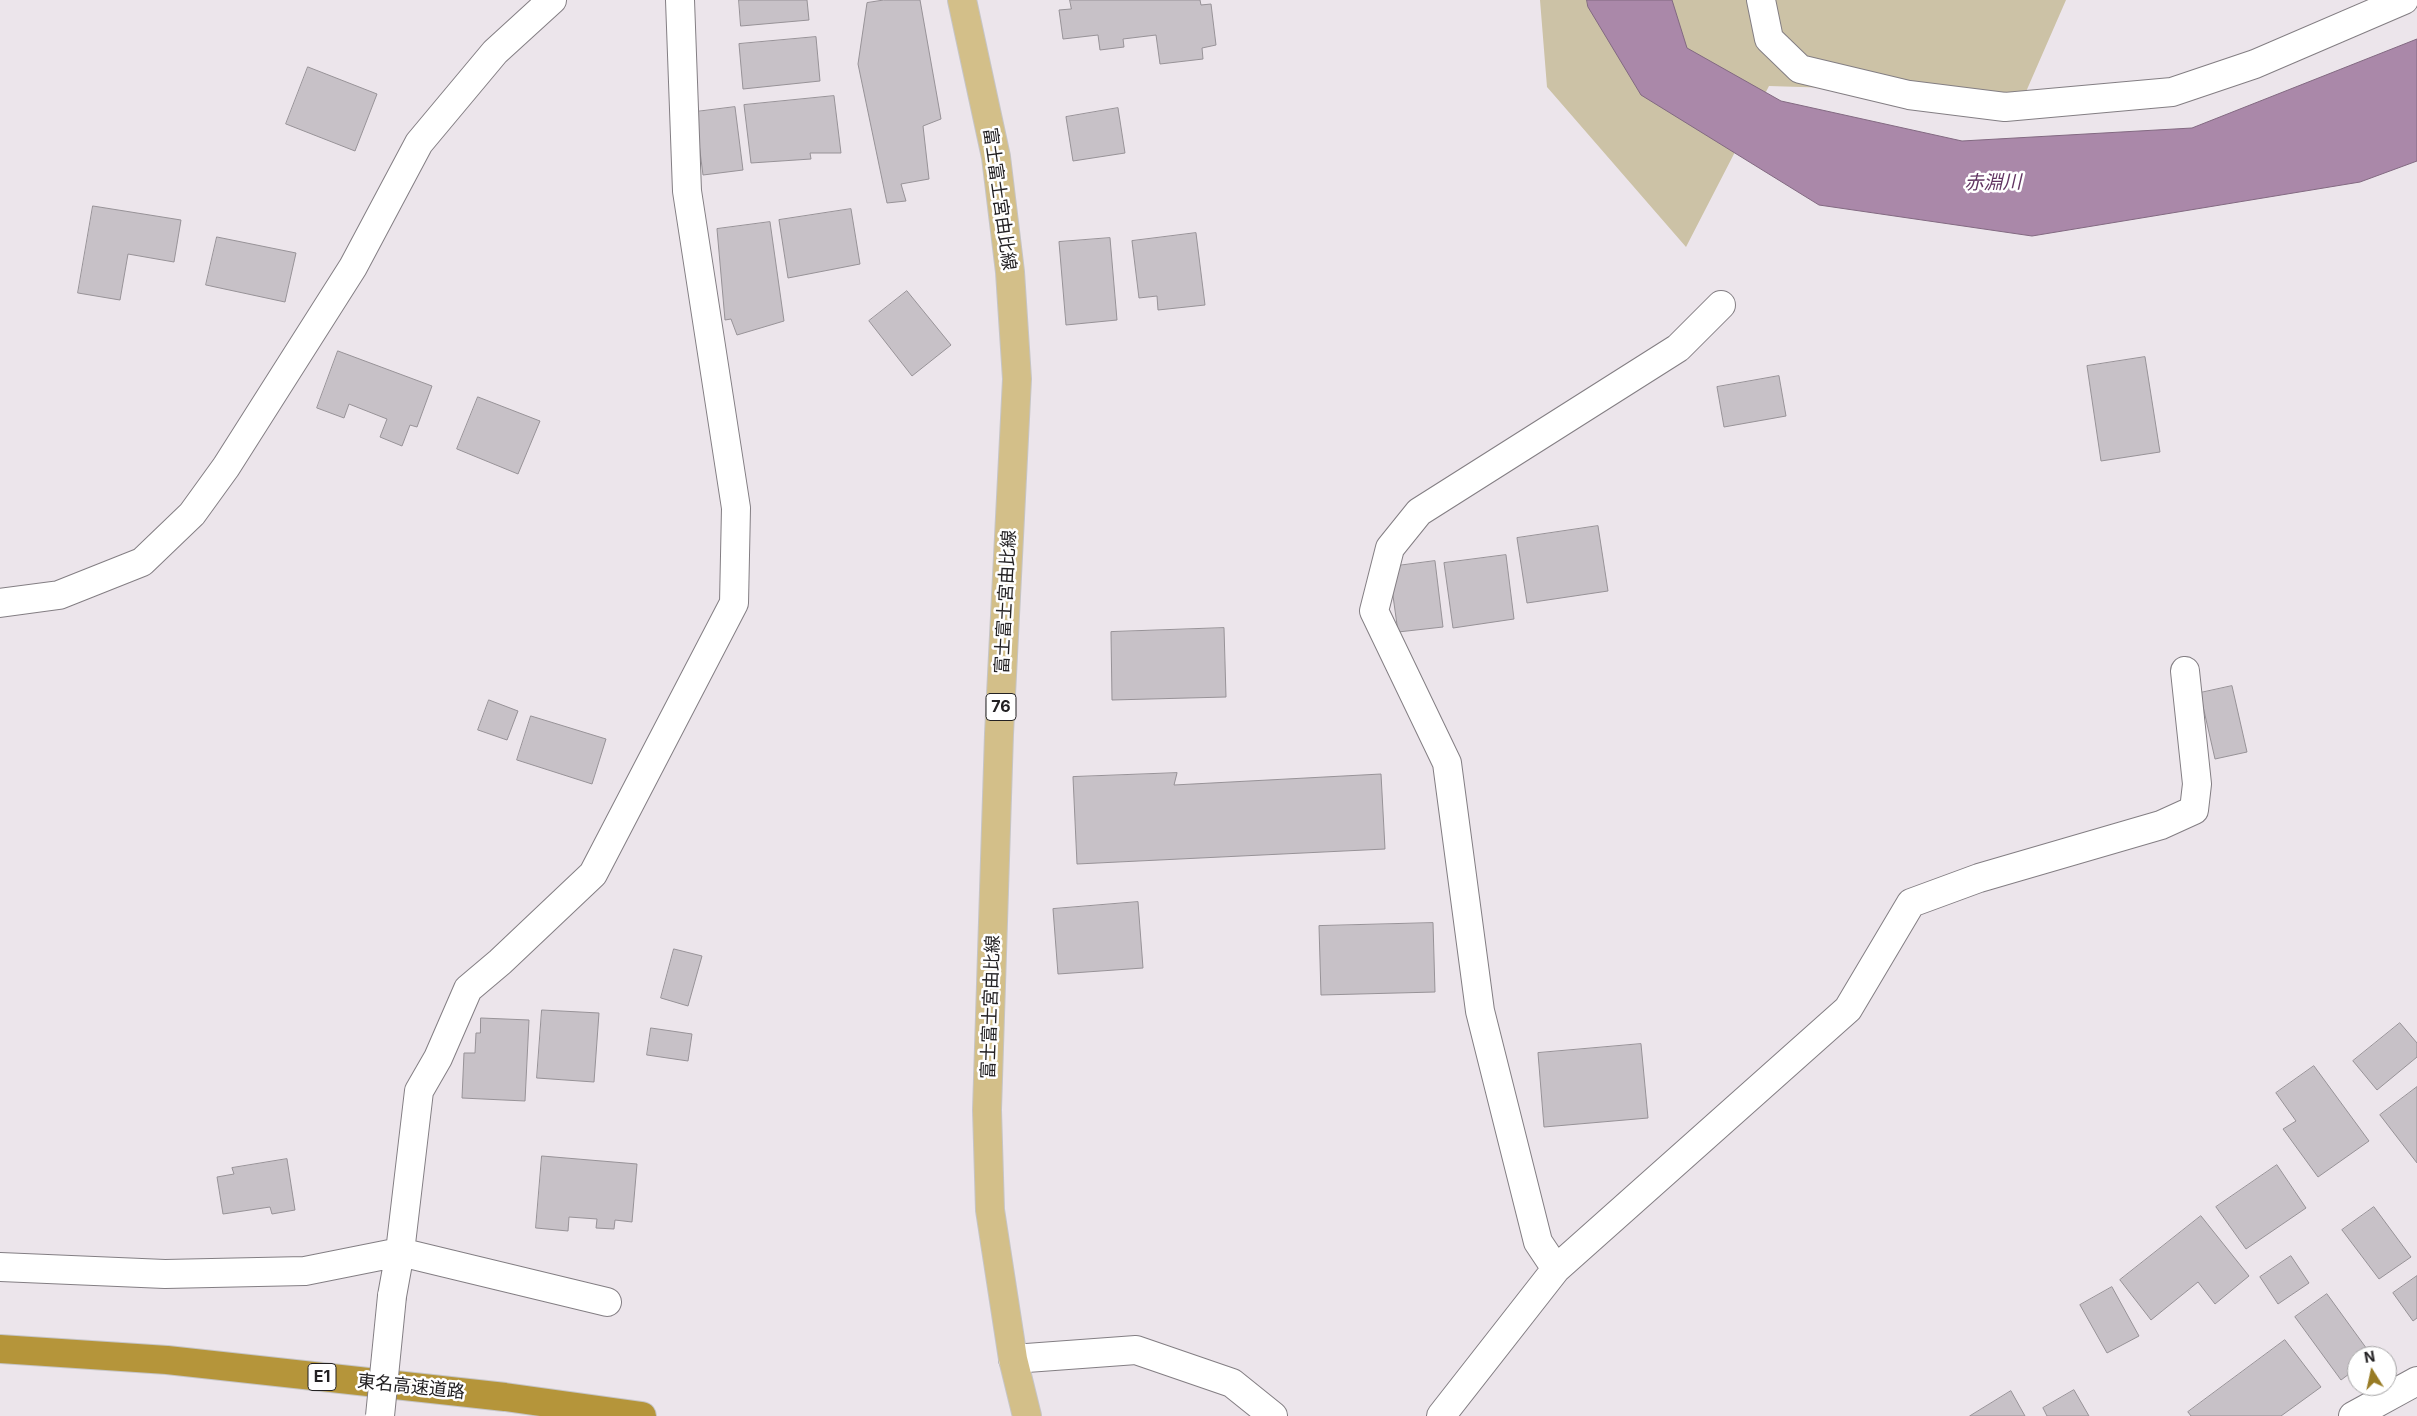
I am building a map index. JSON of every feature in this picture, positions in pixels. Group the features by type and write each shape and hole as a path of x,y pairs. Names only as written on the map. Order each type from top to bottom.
{"highway":[{"name":"東名高速道路","path":"0,1349 167,1360 505,1397 642,1416"}],"main road":[{"name":"富士富士宮由比線","path":"962,0 996,157 1010,272 1017,379 999,734 987,1110 990,1210 1013,1359 1027,1416"}],"street":[{"path":"0,603 59,595 142,562 192,514 226,467 353,267 419,143 495,52 552,0"},
{"path":"380,1416 392,1296 400,1252 418,1092 438,1058 468,990 593,874 734,603 736,508 687,192 680,0"},
{"path":"1761,0 1769,39 1800,69 1909,95 2005,107 2172,92 2255,64 2404,0"},
{"path":"1556,1269 1538,1242 1480,1011 1447,762 1374,610 1390,548 1419,512 1678,348 1721,305"},
{"path":"1440,1416 1556,1269 1848,1009 1911,903 1979,878 2161,826 2194,810 2197,784 2185,671"},
{"path":"0,1267 165,1274 305,1270 400,1252 607,1302"},
{"path":"1013,1359 1136,1350 1232,1383 1273,1416"},
{"path":"2353,1416 2417,1382"}],"shaded area":[{"path":"1540,0 2066,0 2025,94 1769,86 1686,247 1547,87"}],"water":[{"name":"赤淵川","path":"1587,0 1672,0 1687,48 1781,101 1962,141 2192,128 2417,39 2417,161 2360,182 2032,236 1819,205 1641,95 1588,7"}],"building":[{"path":"739,0 807,0 809,20 741,26"},
{"path":"884,0 920,0 941,119 923,126 929,179 901,184 906,201 887,203 858,64 867,3"},
{"path":"1070,0 1200,0 1201,5 1211,4 1216,45 1202,48 1203,59 1160,64 1156,35 1123,39 1124,47 1100,50 1098,35 1063,39 1059,10 1071,9"},
{"path":"816,37 820,81 743,89 739,44"},
{"path":"308,67 377,94 355,151 286,124"},
{"path":"834,96 841,153 810,153 811,159 751,163 744,105"},
{"path":"735,107 743,170 703,175 695,112"},
{"path":"1118,108 1125,153 1073,161 1066,117"},
{"path":"93,206 181,220 174,262 128,254 120,300 78,293"},
{"path":"851,209 860,264 788,278 779,220"},
{"path":"770,222 784,321 737,335 731,319 725,320 717,229"},
{"path":"1196,233 1205,305 1158,310 1157,296 1139,298 1132,241"},
{"path":"217,237 296,253 285,302 206,285"},
{"path":"1110,238 1117,320 1066,325 1059,242"},
{"path":"907,291 951,345 912,376 869,321"},
{"path":"338,351 432,386 417,427 410,425 402,446 380,437 387,419 349,404 344,418 317,408"},
{"path":"2145,357 2160,452 2101,461 2087,366"},
{"path":"1779,376 1786,416 1724,427 1717,387"},
{"path":"478,397 540,421 518,474 457,449"},
{"path":"1598,526 1608,591 1527,603 1517,538"},
{"path":"1506,555 1514,619 1453,628 1444,563"},
{"path":"1435,561 1443,627 1398,632 1389,567"},
{"path":"1224,628 1226,697 1112,700 1111,632"},
{"path":"2232,686 2247,752 2215,759 2200,693"},
{"path":"489,700 518,711 507,740 478,730"},
{"path":"531,716 606,739 592,784 517,760"},
{"path":"1177,773 1174,785 1381,774 1385,849 1077,864 1073,777"},
{"path":"1138,902 1143,968 1058,974 1053,909"},
{"path":"1433,923 1435,992 1321,995 1319,926"},
{"path":"674,949 702,956 688,1006 661,998"},
{"path":"542,1010 599,1013 594,1082 537,1078"},
{"path":"481,1018 529,1020 525,1101 462,1098 464,1053 475,1053 476,1033 480,1033"},
{"path":"2400,1023 2417,1043 2417,1057 2377,1090 2353,1061"},
{"path":"651,1028 692,1034 688,1061 647,1055"},
{"path":"1641,1044 1648,1118 1544,1127 1538,1053"},
{"path":"2314,1066 2369,1141 2318,1177 2283,1129 2296,1121 2276,1093"},
{"path":"2417,1087 2417,1163 2380,1115"},
{"path":"542,1156 637,1164 632,1222 615,1220 614,1229 596,1228 597,1219 569,1217 568,1231 536,1228"},
{"path":"287,1159 295,1210 272,1214 270,1207 223,1214 217,1177 234,1174 232,1168"},
{"path":"2277,1165 2306,1208 2246,1249 2216,1207"},
{"path":"2374,1207 2411,1257 2379,1279 2342,1230"},
{"path":"2201,1216 2249,1276 2215,1304 2198,1282 2151,1320 2120,1280"},
{"path":"2291,1256 2309,1283 2278,1304 2260,1277"},
{"path":"2417,1276 2417,1318 2413,1321 2393,1293"},
{"path":"2112,1287 2139,1336 2107,1353 2080,1305"},
{"path":"2327,1294 2365,1346 2347,1346 2347,1376 2341,1380 2295,1317"},
{"path":"2285,1340 2321,1387 2281,1416 2191,1416 2188,1412"},
{"path":"2074,1390 2089,1416 2047,1416 2043,1408"},
{"path":"2011,1391 2025,1416 1970,1416"}]}
